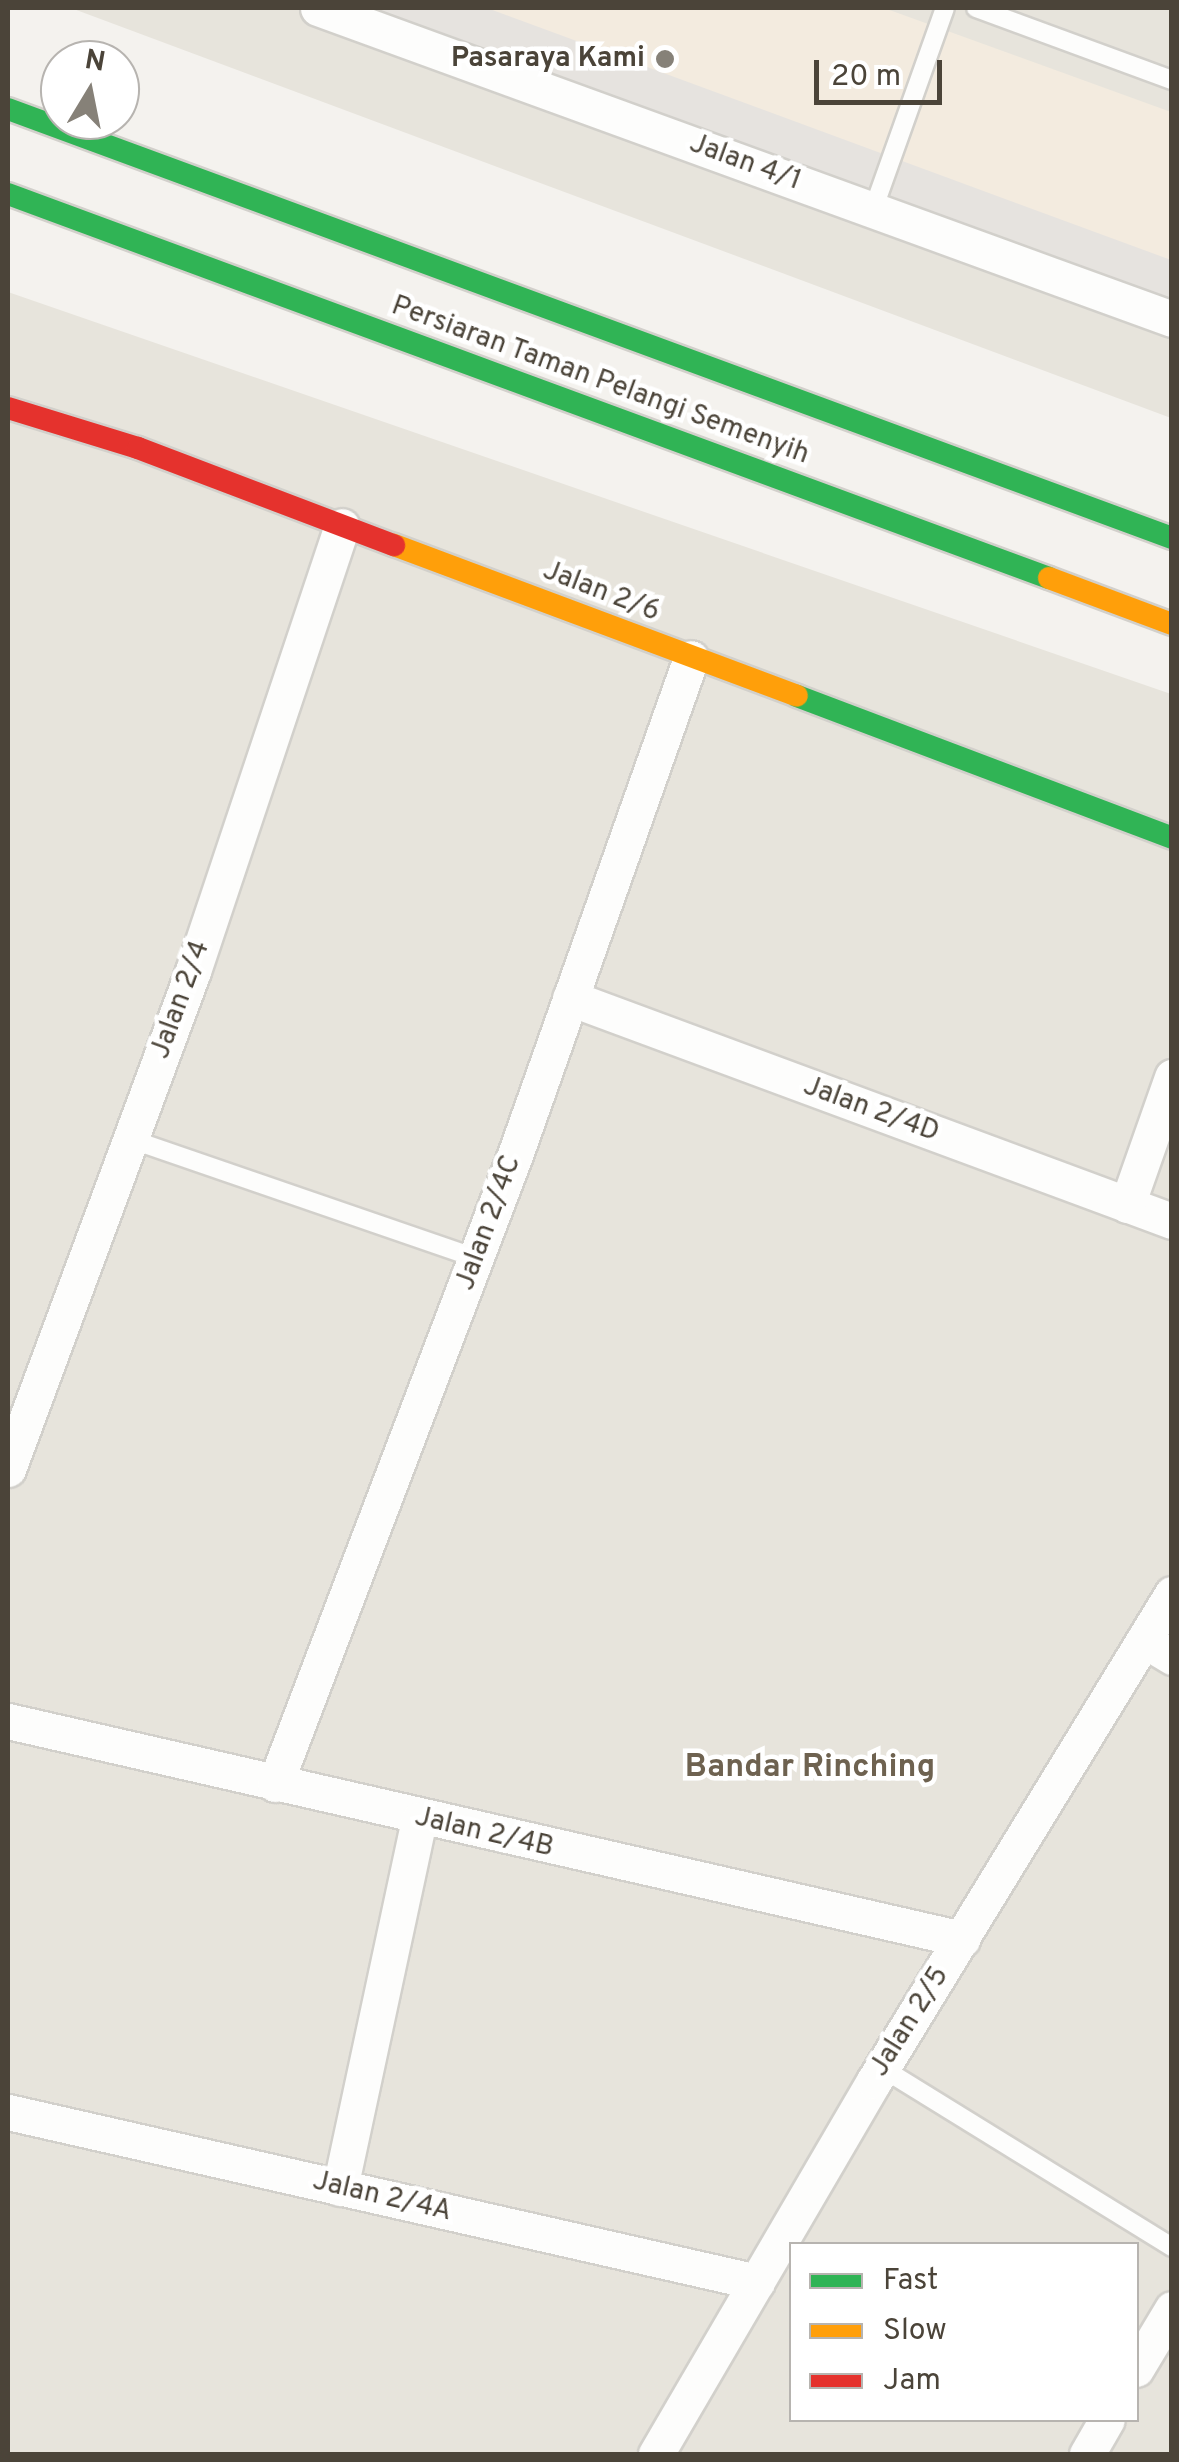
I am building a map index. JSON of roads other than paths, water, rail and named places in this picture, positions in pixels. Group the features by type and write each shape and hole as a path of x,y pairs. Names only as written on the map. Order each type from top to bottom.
{"street":[{"name":"Jalan 4/1","path":"318,8 1172,320"},
{"name":"Persiaran Taman Pelangi Semenyih","path":"8,109 1172,538"},
{"name":"Persiaran Taman Pelangi Semenyih","path":"8,194 1172,624"},
{"name":"Jalan 2/6","path":"8,408 138,448 1172,838"},
{"name":"Jalan 2/4","path":"8,1470 130,1139 342,526"},
{"name":"Jalan 2/4C","path":"275,1784 476,1258 691,658"},
{"name":"Jalan 2/4D","path":"570,998 1172,1221"},
{"path":"1127,1205 1172,1077"},
{"name":"Jalan 2/5","path":"656,2454 962,1939 1158,1649 1172,1594"},
{"name":"Jalan 2/4B","path":"8,1721 419,1820 962,1939"},
{"path":"340,2188 419,1820"},
{"name":"Jalan 2/4A","path":"8,2112 757,2282"},
{"path":"1139,2365 1172,2309"},
{"path":"1087,2454 1106,2422"}],"lane":[{"path":"873,210 945,8"},
{"path":"976,8 1172,80"},
{"path":"130,1139 476,1258"},
{"path":"882,2068 1172,2247"}],"place":[{"name":"Pasaraya Kami","path":"665,59"}],"district":[{"name":"Bandar Rinching","path":"810,1768"}]}
